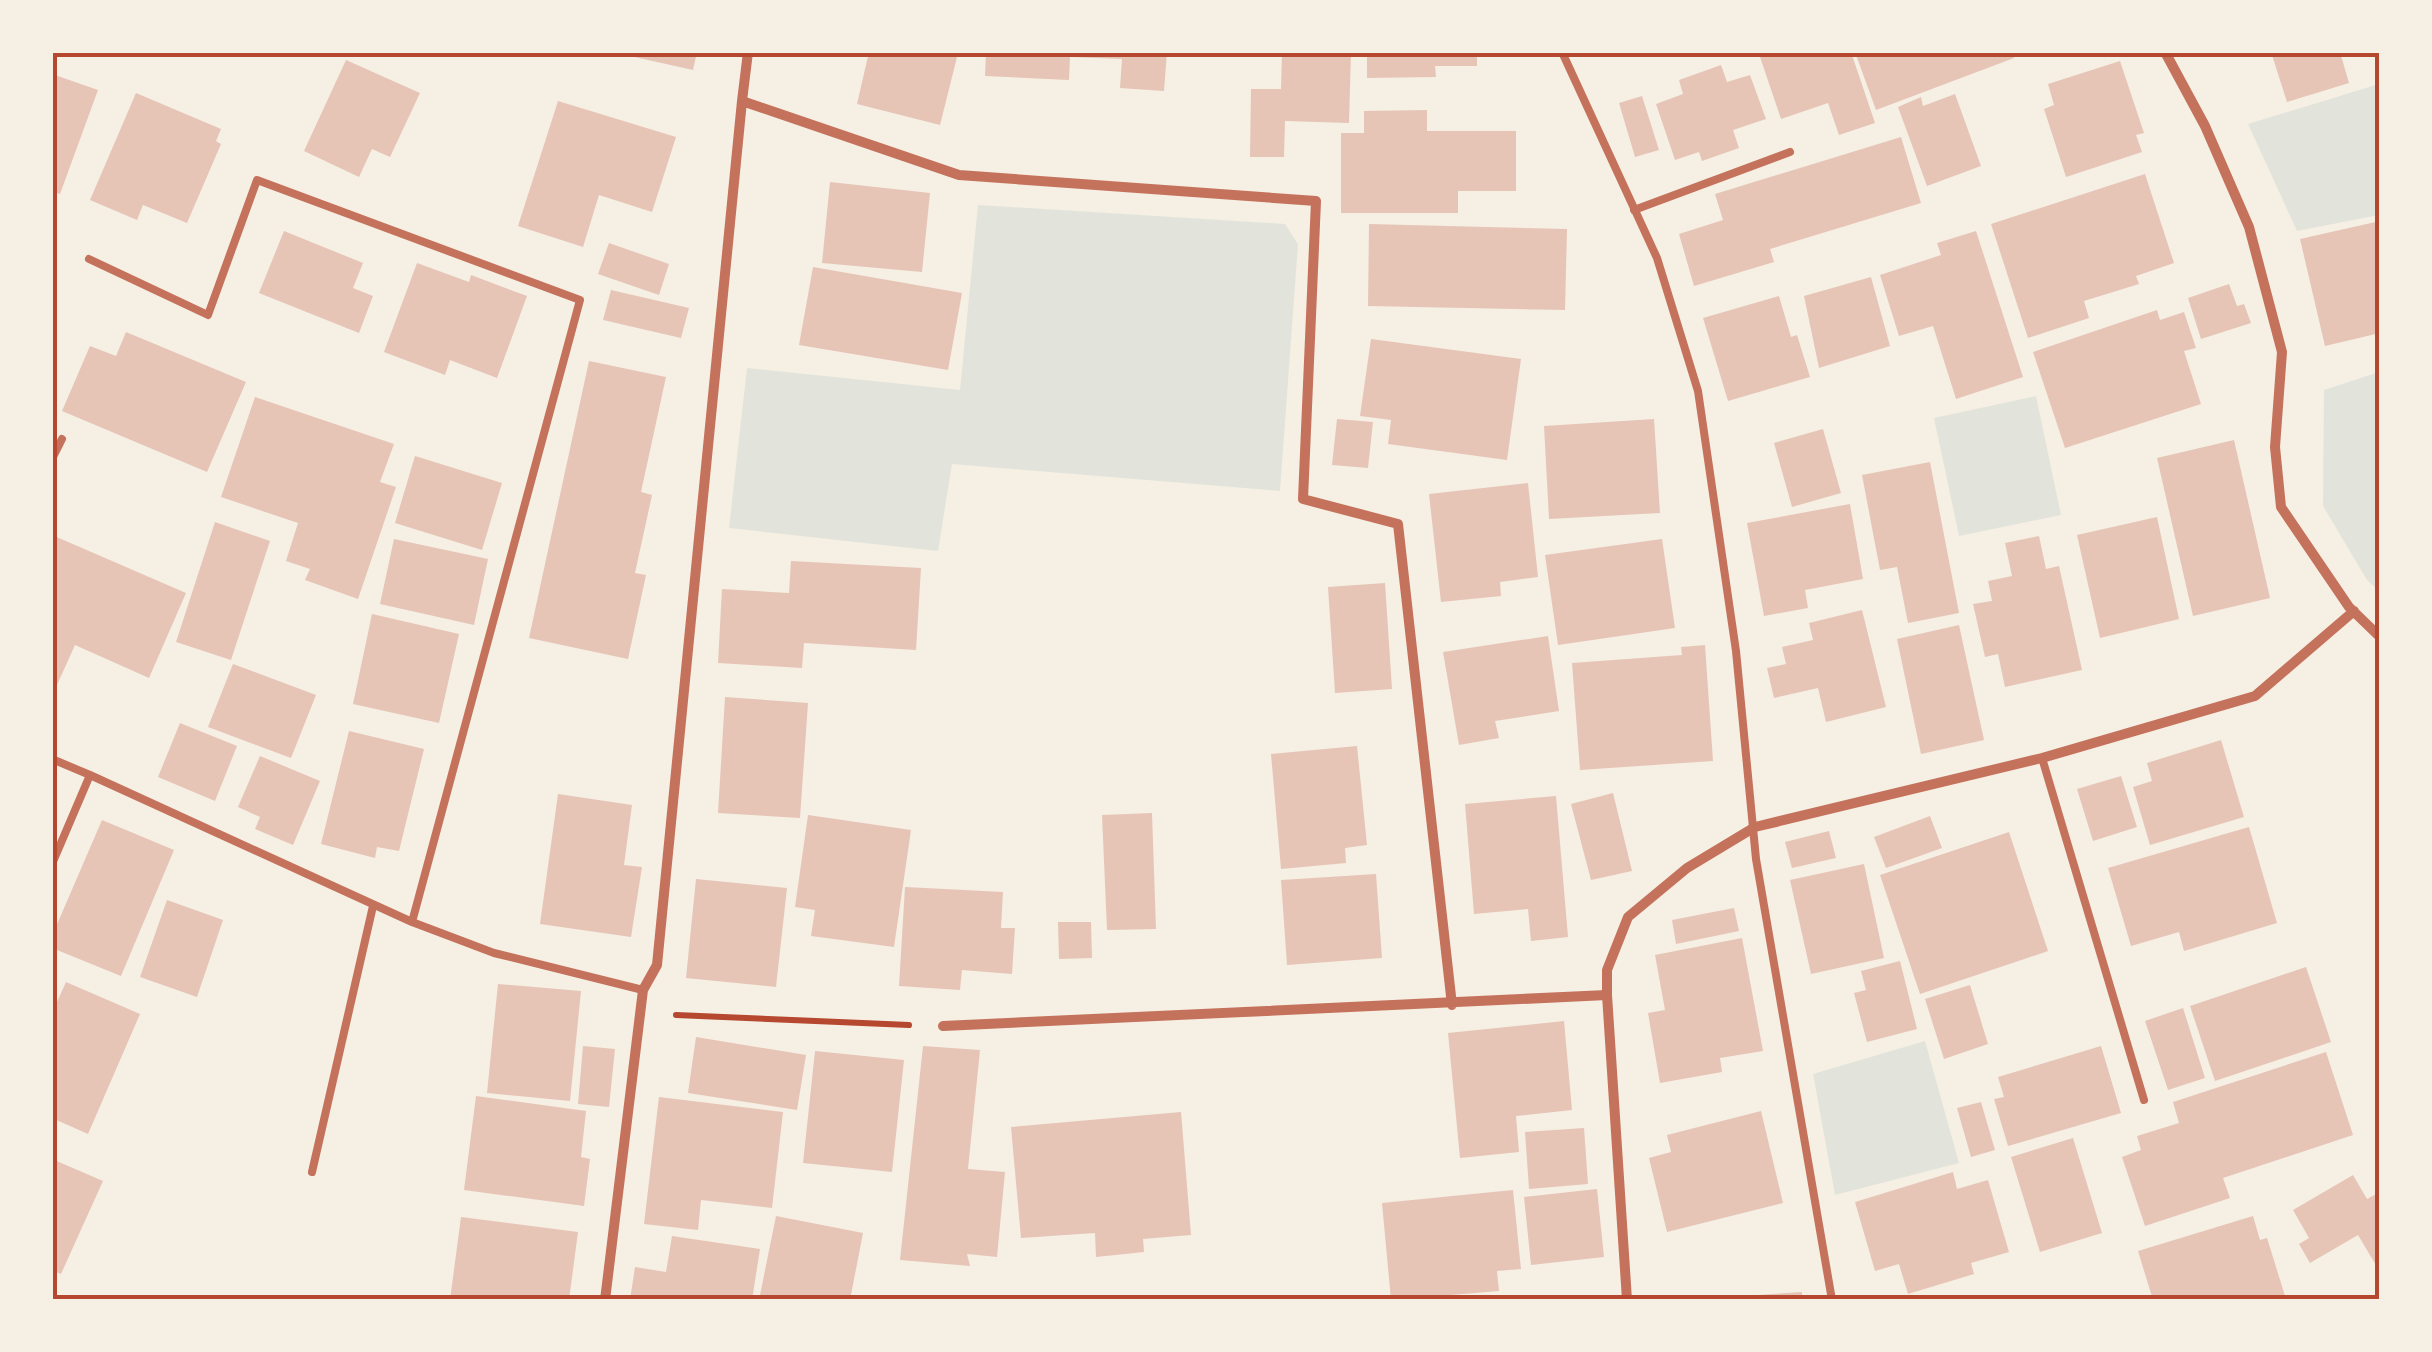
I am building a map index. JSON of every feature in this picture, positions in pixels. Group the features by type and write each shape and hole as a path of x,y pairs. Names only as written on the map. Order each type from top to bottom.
{"street":[{"path":"604,1300 643,990 657,965 748,52"},
{"path":"2165,52 2205,126 2250,226 2282,352 2276,447 2281,507 2354,611 2380,637"},
{"path":"742,101 958,176 1316,201 1303,499 1398,524 1452,1006"},
{"path":"1628,1300 1606,995 1607,970 1628,917 1687,868 1755,827 2042,758 2255,696 2354,611"},
{"path":"943,1026 1452,1006 1606,995"}],"lane":[{"path":"1562,52 1657,258 1698,391 1716,492 1756,859 1832,1300"},
{"path":"1634,210 1790,152"},
{"path":"90,260 208,315 257,180 580,300 412,922"},
{"path":"52,460 62,438"},
{"path":"2042,758 2144,1100"},
{"path":"52,759 412,922 494,953 643,990"},
{"path":"52,864 90,776"},
{"path":"312,1172 373,906"}],"path":[{"path":"640,1014 943,1026"}],"shaded area":[{"path":"2379,84 2379,215 2297,231 2248,124"},
{"path":"978,205 1285,224 1298,244 1280,491 952,464 938,551 729,528 747,368 960,390"},
{"path":"2379,372 2379,591 2367,580 2323,506 2324,390"},
{"path":"2036,396 2061,515 1959,536 1934,418"},
{"path":"1925,1041 1959,1163 1835,1195 1813,1074"}],"building":[{"path":"612,52 697,52 693,70"},
{"path":"869,52 957,57 940,125 857,104"},
{"path":"986,52 1167,52 1164,91 1120,88 1122,59 1070,57 1069,80 985,76"},
{"path":"1282,52 1351,52 1349,123 1285,121 1284,157 1250,157 1251,89 1281,89"},
{"path":"1367,52 1477,52 1477,66 1435,66 1436,77 1367,78"},
{"path":"1851,52 1875,123 1839,135 1828,103 1781,119 1759,54"},
{"path":"1855,52 2013,52 2014,58 1876,110"},
{"path":"2271,52 2340,52 2349,83 2287,102"},
{"path":"346,60 420,93 390,157 372,149 359,177 304,151"},
{"path":"2120,61 2144,133 2136,135 2142,152 2066,177 2044,109 2054,105 2048,84"},
{"path":"1721,65 1727,82 1750,75 1766,119 1733,130 1739,148 1702,161 1699,152 1675,160 1656,104 1683,94 1679,80"},
{"path":"52,74 98,90 60,194 52,191"},
{"path":"136,93 221,129 216,141 221,144 187,223 143,205 137,220 90,200"},
{"path":"1955,94 1981,166 1927,186 1898,107 1921,97 1923,106"},
{"path":"1642,96 1659,150 1635,157 1619,103"},
{"path":"558,101 676,137 652,212 599,195 583,247 518,226"},
{"path":"1427,110 1427,131 1516,131 1516,191 1458,191 1458,213 1341,213 1341,133 1364,133 1364,111"},
{"path":"1901,137 1921,203 1770,249 1774,262 1694,286 1679,234 1723,220 1715,194"},
{"path":"2145,174 2174,263 2136,276 2139,284 2084,301 2089,318 2028,338 1991,224"},
{"path":"830,182 930,193 922,272 822,263"},
{"path":"2380,221 2380,333 2325,346 2300,239"},
{"path":"1369,224 1567,229 1565,310 1368,306"},
{"path":"284,231 363,263 353,288 373,296 359,333 259,293"},
{"path":"1976,231 2023,377 1956,399 1933,326 1899,336 1880,275 1941,255 1937,243"},
{"path":"609,243 669,264 659,295 598,274"},
{"path":"417,263 469,282 471,275 527,296 497,378 450,360 445,375 384,352"},
{"path":"813,267 962,293 948,370 799,345"},
{"path":"1871,277 1890,346 1819,368 1804,296"},
{"path":"2229,284 2237,306 2244,304 2251,323 2201,339 2188,298"},
{"path":"611,290 689,308 681,338 603,320"},
{"path":"1779,296 1791,337 1797,335 1810,377 1728,401 1703,318"},
{"path":"2157,310 2160,320 2184,312 2196,348 2184,351 2201,404 2065,448 2033,352"},
{"path":"126,332 246,382 207,472 62,411 90,346 116,356"},
{"path":"1371,339 1521,359 1507,460 1388,444 1391,420 1360,416"},
{"path":"589,361 666,377 641,492 652,495 635,573 646,575 628,659 529,638"},
{"path":"255,397 394,444 380,482 396,487 358,599 305,580 310,569 286,561 298,523 221,497"},
{"path":"1337,419 1373,422 1368,468 1332,465"},
{"path":"1654,419 1660,513 1549,519 1544,426"},
{"path":"1823,429 1841,493 1792,507 1774,443"},
{"path":"2234,440 2270,598 2193,616 2157,458"},
{"path":"415,456 502,483 482,550 395,523"},
{"path":"1930,462 1959,613 1908,623 1897,567 1880,570 1862,475"},
{"path":"1528,483 1538,577 1500,582 1501,596 1441,602 1429,494"},
{"path":"1850,504 1863,579 1805,590 1808,608 1764,616 1747,523"},
{"path":"2157,517 2179,619 2100,638 2077,535"},
{"path":"215,522 270,541 231,660 176,642"},
{"path":"52,535 186,593 149,678 75,645 52,696"},
{"path":"2039,536 2046,569 2059,566 2082,670 2005,687 1998,654 1985,657 1973,604 1992,601 1988,581 2012,576 2005,543"},
{"path":"394,539 488,559 474,625 380,604"},
{"path":"1662,539 1675,628 1558,645 1545,555"},
{"path":"791,561 921,568 916,650 804,643 802,668 718,663 722,589 789,593"},
{"path":"1385,583 1392,689 1335,693 1328,587"},
{"path":"1862,610 1886,707 1826,722 1818,688 1774,698 1767,668 1786,664 1782,647 1813,640 1809,623"},
{"path":"372,614 459,634 439,723 353,704"},
{"path":"1959,625 1984,740 1921,754 1897,639"},
{"path":"1548,636 1559,711 1495,721 1499,738 1459,745 1443,652"},
{"path":"1705,645 1713,761 1580,770 1572,663 1682,655 1681,647"},
{"path":"233,664 316,695 291,758 208,727"},
{"path":"725,697 808,703 800,818 718,813"},
{"path":"180,723 237,746 215,801 158,777"},
{"path":"349,731 424,749 399,851 377,847 375,858 321,844"},
{"path":"2221,740 2244,817 2150,845 2133,787 2152,781 2147,763"},
{"path":"1357,746 1367,845 1345,848 1346,863 1281,869 1271,754"},
{"path":"260,756 320,781 293,845 255,829 260,817 238,807"},
{"path":"2121,776 2137,827 2093,841 2077,789"},
{"path":"1613,793 1632,871 1591,880 1571,804"},
{"path":"558,794 632,805 624,865 642,867 631,937 540,924"},
{"path":"1556,796 1568,937 1531,941 1528,909 1474,914 1465,804"},
{"path":"1152,813 1156,929 1107,930 1102,815"},
{"path":"808,815 911,830 894,947 811,936 815,910 795,907"},
{"path":"1930,816 1942,848 1886,868 1874,837"},
{"path":"102,820 174,850 121,976 52,948 52,936"},
{"path":"2249,827 2277,923 2184,951 2179,932 2131,946 2108,868"},
{"path":"1829,831 1836,858 1792,868 1785,842"},
{"path":"2009,832 2048,951 1920,994 1880,875"},
{"path":"1864,864 1884,958 1811,974 1790,880"},
{"path":"1376,874 1382,958 1287,965 1281,880"},
{"path":"696,879 787,888 776,987 686,978"},
{"path":"905,887 1003,892 1001,928 1015,928 1012,974 962,970 960,990 899,986"},
{"path":"167,900 223,920 197,997 140,977"},
{"path":"1734,908 1739,931 1676,944 1672,920"},
{"path":"1058,922 1091,922 1092,958 1059,959"},
{"path":"1742,938 1763,1051 1720,1058 1722,1072 1660,1083 1648,1013 1665,1010 1655,955"},
{"path":"1900,961 1917,1029 1867,1042 1854,993 1866,990 1861,971"},
{"path":"2306,967 2331,1042 2215,1081 2190,1006"},
{"path":"66,982 140,1014 88,1134 52,1118 52,1013"},
{"path":"498,984 581,991 570,1101 487,1093"},
{"path":"1970,985 1988,1044 1944,1059 1925,999"},
{"path":"2183,1008 2205,1078 2168,1090 2145,1021"},
{"path":"1564,1021 1572,1110 1516,1116 1519,1152 1460,1158 1448,1033"},
{"path":"696,1037 806,1055 797,1110 688,1093"},
{"path":"583,1046 615,1049 609,1107 578,1104"},
{"path":"923,1046 980,1050 968,1169 1005,1172 997,1257 967,1254 970,1266 900,1260"},
{"path":"2101,1046 2121,1113 2008,1146 1994,1099 2004,1097 1998,1077"},
{"path":"815,1051 904,1060 892,1172 803,1163"},
{"path":"2326,1052 2353,1135 2223,1178 2230,1198 2145,1226 2122,1157 2141,1150 2137,1136 2179,1123 2173,1102"},
{"path":"476,1096 586,1111 581,1157 590,1159 584,1206 464,1190"},
{"path":"659,1097 783,1112 772,1208 701,1200 698,1230 644,1224"},
{"path":"1981,1102 1995,1150 1971,1157 1957,1108"},
{"path":"1761,1111 1783,1203 1667,1232 1649,1158 1671,1152 1667,1135"},
{"path":"1181,1112 1191,1235 1143,1239 1144,1252 1096,1257 1095,1233 1021,1238 1011,1127"},
{"path":"1584,1128 1588,1184 1529,1189 1525,1132"},
{"path":"2073,1138 2102,1233 2040,1252 2011,1157"},
{"path":"52,1159 103,1181 61,1274 52,1270"},
{"path":"1953,1172 1957,1189 1988,1180 2009,1252 1971,1263 1974,1274 1908,1294 1899,1264 1875,1271 1855,1202"},
{"path":"2353,1175 2367,1199 2380,1192 2380,1272 2358,1235 2310,1263 2299,1244 2309,1238 2293,1210"},
{"path":"1597,1189 1604,1257 1531,1265 1524,1197"},
{"path":"1513,1190 1521,1269 1497,1271 1499,1291 1391,1300 1382,1203"},
{"path":"776,1216 863,1233 850,1300 759,1300"},
{"path":"2253,1216 2260,1240 2267,1238 2285,1296 2278,1300 2153,1300 2138,1251"},
{"path":"461,1217 578,1232 569,1300 450,1300"},
{"path":"672,1236 760,1249 752,1300 630,1300 635,1267 666,1272"},
{"path":"1802,1292 1802,1300 1728,1300 1728,1297"}]}
